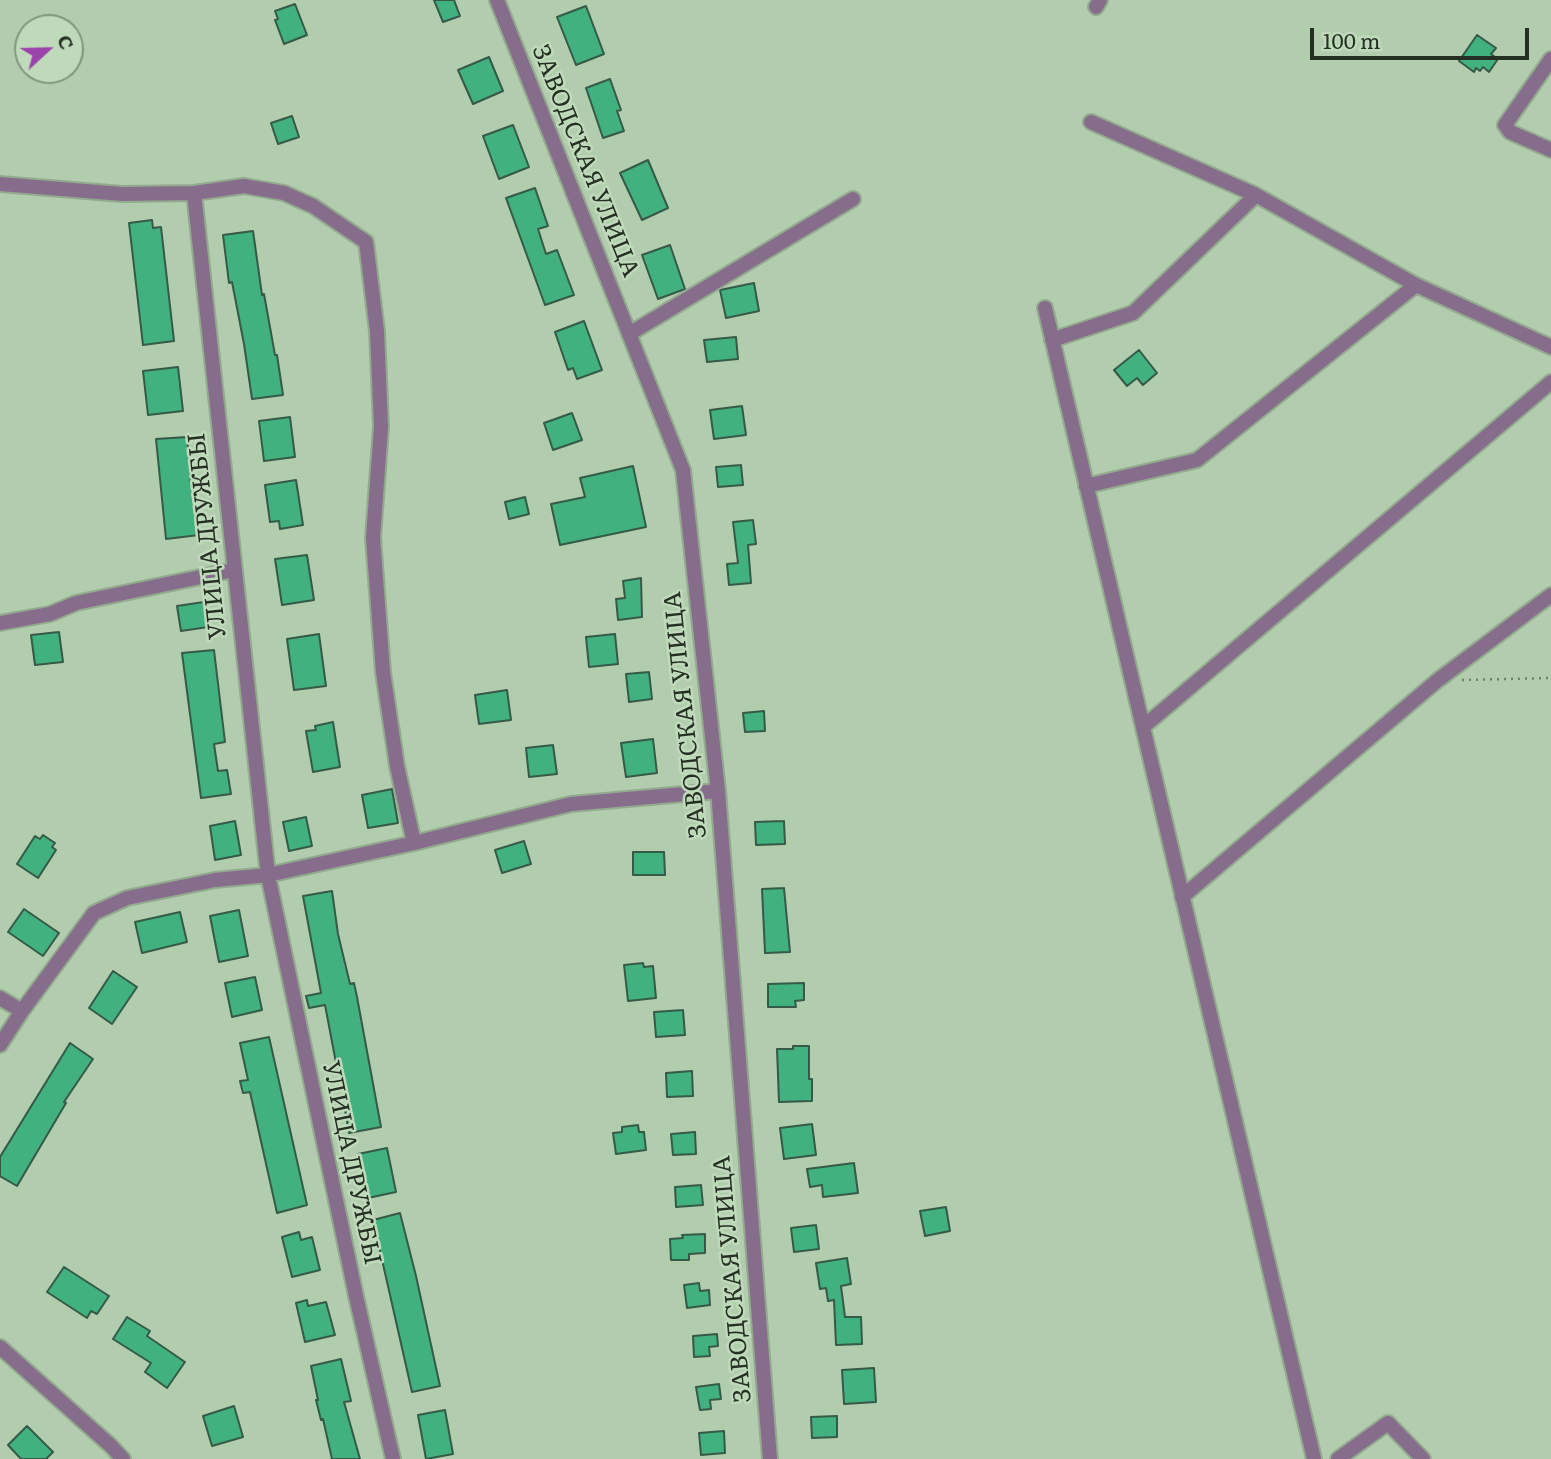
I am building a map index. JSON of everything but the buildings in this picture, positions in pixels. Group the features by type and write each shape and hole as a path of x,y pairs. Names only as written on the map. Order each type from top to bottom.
{"street":[{"name":"ЗАВОДСКАЯ УЛИЦА","path":"497,0 683,470 718,791 770,1459"},
{"path":"1551,60 1505,125 1510,132 1551,150"},
{"path":"1091,122 1256,195 1416,285 1551,347"},
{"path":"0,184 122,194 194,193 244,186 284,192 313,206 366,242 377,331 381,427 373,538 383,672 397,766 414,843"},
{"name":"УЛИЦА ДРУЖБЫ","path":"194,193 268,875 393,1459"},
{"path":"1052,340 1133,313 1256,195"},
{"path":"629,334 853,199"},
{"path":"1086,486 1197,460 1416,285"},
{"path":"1045,308 1314,1459"},
{"path":"1143,727 1551,382"},
{"path":"0,623 50,614 76,603 234,570"},
{"path":"1182,897 1438,680 1551,595"},
{"path":"0,1045 94,913 127,898 215,880 268,875 414,843 571,804 718,791"},
{"path":"0,998 22,1011"},
{"path":"0,1347 123,1459"},
{"path":"1338,1459 1388,1423 1423,1459"}],"path":[{"path":"1438,680 1551,678"}]}
